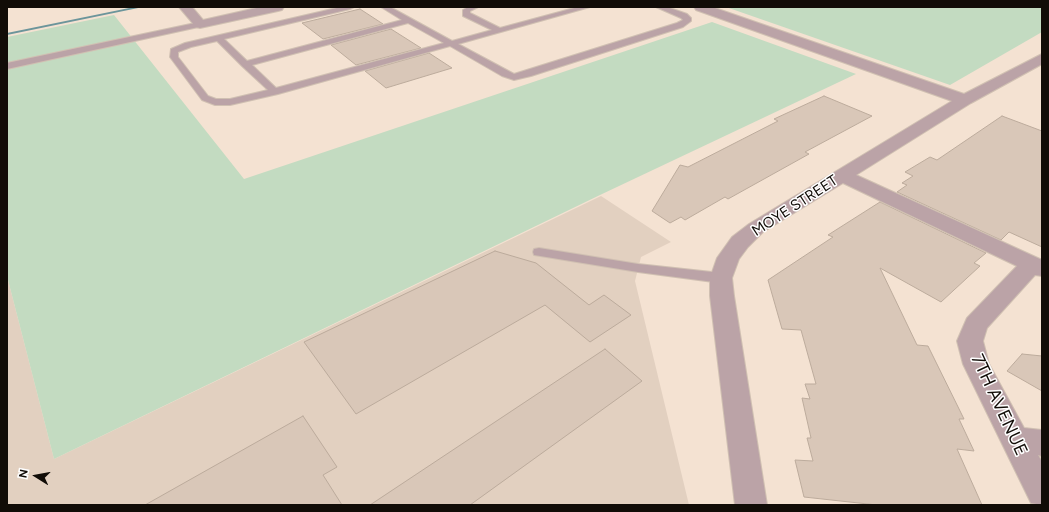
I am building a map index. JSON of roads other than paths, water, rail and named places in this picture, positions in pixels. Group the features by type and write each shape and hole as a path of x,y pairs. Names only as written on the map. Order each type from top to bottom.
{"street":[{"path":"190,9 200,24 278,7"},
{"path":"700,7 965,100"},
{"name":"MOYE STREET","path":"751,505 722,296 721,278 728,258 740,242 756,228 965,100 1038,64"},
{"name":"7TH AVENUE","path":"842,175 1037,266 976,324 970,341 976,364 1042,493"},
{"path":"1014,440 1042,443"}],"lane":[{"path":"350,7 182,47 174,53 174,57 205,98 215,102 230,102 275,92 586,7"},
{"path":"385,7 505,74 520,76 680,25 687,21 687,18 684,16 660,7"},
{"path":"474,7 467,10 466,14 498,30"},
{"path":"245,64 410,20"},
{"path":"7,66 200,24"},
{"path":"218,38 275,92"},
{"path":"539,252 638,268 721,278"}],"waterway":[{"path":"7,34 141,7"}]}
